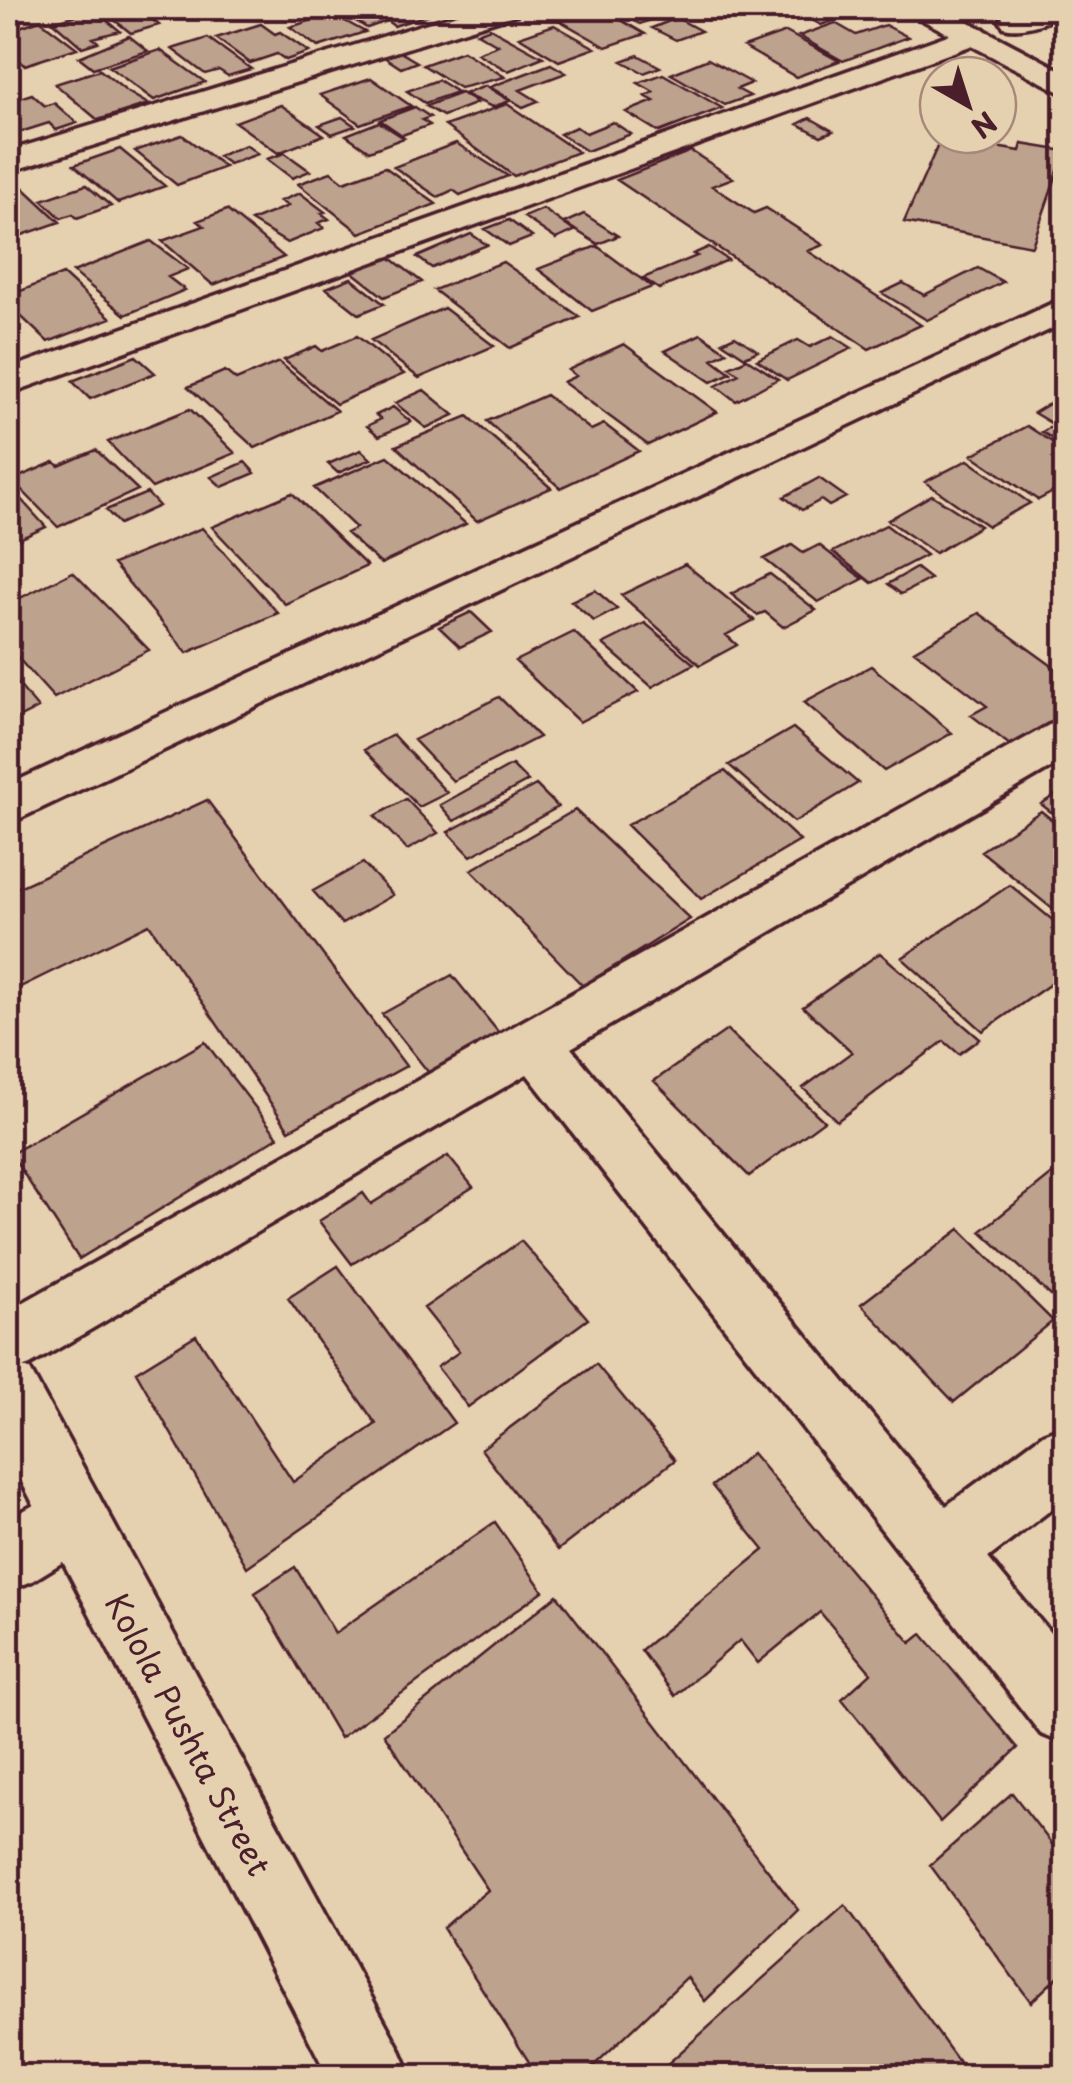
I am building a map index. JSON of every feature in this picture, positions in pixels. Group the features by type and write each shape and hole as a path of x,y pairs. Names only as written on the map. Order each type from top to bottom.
{"street":[{"path":"8,162 506,8"},
{"path":"922,8 993,21 1050,23"},
{"path":"993,21 1066,86"},
{"path":"8,382 993,21"},
{"path":"8,806 1066,308"},
{"path":"8,1344 1066,737"},
{"path":"535,1044 1066,1709"},
{"name":"Kolola Pushta Street","path":"8,1390 371,2076"},
{"path":"940,1553 1066,1456"},
{"path":"8,1557 73,1516"}],"building":[{"path":"99,8 173,8 180,13 154,21 159,25 131,33"},
{"path":"234,8 295,8 258,19 245,10 228,16 221,11"},
{"path":"600,8 645,34 606,47 557,19"},
{"path":"628,8 684,8 640,24 617,12"},
{"path":"790,8 870,8 821,25"},
{"path":"445,9 394,26 387,21 367,28 338,10"},
{"path":"94,10 120,31 93,38 98,42 82,47 53,22"},
{"path":"332,14 365,32 318,47 290,27"},
{"path":"677,18 701,31 676,40 652,28"},
{"path":"40,20 77,48 25,65 8,52 8,31"},
{"path":"835,23 856,35 885,25 908,37 843,61 799,36"},
{"path":"261,24 309,52 286,60 277,54 250,63 216,38"},
{"path":"554,25 595,48 559,61 519,37"},
{"path":"490,28 543,57 508,71 477,53 498,45 477,33"},
{"path":"786,32 839,61 796,77 744,47"},
{"path":"129,36 148,51 93,68 79,57"},
{"path":"208,38 251,69 228,76 219,70 205,74 172,49"},
{"path":"160,50 205,82 154,100 109,67"},
{"path":"463,51 505,77 460,88 423,65"},
{"path":"400,52 417,62 401,68 384,57"},
{"path":"638,55 660,67 644,73 622,61"},
{"path":"708,59 752,83 737,89 750,96 725,105 671,74"},
{"path":"551,64 566,73 520,90 538,101 523,107 490,87"},
{"path":"100,70 148,104 98,120 55,84"},
{"path":"663,74 722,108 659,132 626,112 654,101 645,96 654,92 638,83"},
{"path":"371,78 411,106 360,124 320,95"},
{"path":"438,80 457,92 425,103 407,91"},
{"path":"486,86 510,101 492,107 464,94"},
{"path":"461,93 477,103 443,116 426,106"},
{"path":"32,94 45,106 54,103 77,123 56,130 49,123 8,136 8,102"},
{"path":"507,104 578,152 514,176 445,126"},
{"path":"281,105 324,135 278,153 235,122"},
{"path":"415,107 430,117 422,120 430,125 402,135 380,120"},
{"path":"342,117 355,126 332,134 319,125"},
{"path":"810,118 833,131 821,136 798,124"},
{"path":"379,122 404,138 369,151 346,135"},
{"path":"613,122 631,134 587,151 560,134 576,127 586,133"},
{"path":"182,135 225,167 177,185 135,151"},
{"path":"456,143 508,176 460,195 453,190 438,197 394,167"},
{"path":"1022,144 1065,151 1032,246 904,222 934,155 1018,155"},
{"path":"246,145 258,154 229,164 218,156"},
{"path":"120,149 165,186 118,203 74,165"},
{"path":"691,151 733,178 712,186 754,213 766,208 823,245 808,251 921,325 869,349 617,180"},
{"path":"285,153 310,171 292,178 267,159"},
{"path":"385,167 436,204 360,233 298,184 331,172 344,182"},
{"path":"14,179 60,222 8,240 8,182"},
{"path":"86,185 111,206 77,218 73,214 61,218 42,200"},
{"path":"300,193 325,212 321,213 329,219 318,223 324,228 287,243 251,221 288,206 280,201"},
{"path":"543,209 574,231 556,239 524,217"},
{"path":"227,210 284,257 213,285 162,241 204,226 197,221"},
{"path":"584,214 618,236 598,244 564,223"},
{"path":"509,220 532,237 509,246 485,229"},
{"path":"471,234 487,245 432,268 417,257"},
{"path":"151,241 188,269 168,277 185,290 125,315 73,272"},
{"path":"597,246 652,287 592,311 538,269"},
{"path":"709,247 728,260 659,289 643,278 697,256 693,254"},
{"path":"388,256 422,282 384,297 351,271"},
{"path":"503,262 580,317 510,348 434,290"},
{"path":"978,268 1003,282 927,320 882,293 903,283 924,295"},
{"path":"63,274 111,318 48,342 8,304 8,296"},
{"path":"351,278 384,304 359,314 326,288"},
{"path":"444,308 494,346 419,378 371,340"},
{"path":"701,334 727,352 712,359 731,373 711,382 665,351"},
{"path":"357,336 404,374 336,404 284,360 316,346 322,351"},
{"path":"735,336 758,351 745,357 722,342"},
{"path":"833,336 852,348 787,380 757,360 798,340 810,347"},
{"path":"624,344 717,412 648,445 563,382 576,376 568,370"},
{"path":"136,356 155,373 90,399 72,381"},
{"path":"747,359 778,379 736,401 716,386 739,374 729,367"},
{"path":"279,362 337,411 255,448 188,387 225,371 236,380"},
{"path":"424,390 454,415 426,428 395,403"},
{"path":"546,395 591,430 604,424 639,451 560,488 487,421"},
{"path":"1054,401 1066,408 1066,447 1042,432 1054,425 1034,413"},
{"path":"393,407 411,422 379,436 367,426 381,419 376,415"},
{"path":"190,409 235,453 152,488 108,442"},
{"path":"468,416 551,488 477,521 396,446"},
{"path":"1027,426 1066,451 1066,485 1038,500 972,455"},
{"path":"96,450 138,490 58,527 12,480 54,462 59,466"},
{"path":"361,450 371,459 338,473 328,464"},
{"path":"388,456 466,524 381,564 346,533 356,528 314,488"},
{"path":"968,460 1030,503 988,526 925,482"},
{"path":"245,462 255,473 222,487 211,477"},
{"path":"819,478 846,497 829,506 821,500 802,510 784,497"},
{"path":"8,485 46,527 8,544"},
{"path":"147,493 159,506 119,524 106,510"},
{"path":"292,493 367,566 285,604 212,527"},
{"path":"932,495 980,526 935,553 888,520"},
{"path":"886,525 926,555 872,583 833,552"},
{"path":"202,528 278,613 187,653 113,564"},
{"path":"792,545 803,553 819,545 863,579 818,602 764,559"},
{"path":"685,564 754,620 726,635 737,645 700,665 621,595"},
{"path":"916,568 930,579 901,594 888,584"},
{"path":"73,572 149,650 54,698 8,647 8,604"},
{"path":"770,574 816,610 783,627 765,612 757,615 731,594"},
{"path":"595,590 617,609 594,621 571,601"},
{"path":"471,612 492,632 460,647 439,627"},
{"path":"979,613 1066,676 1066,716 1015,749 971,715 987,706 914,651"},
{"path":"645,623 694,664 652,687 603,644"},
{"path":"574,632 638,692 579,722 515,661"},
{"path":"871,666 952,733 884,771 804,702"},
{"path":"8,672 38,708 8,723"},
{"path":"499,697 539,737 453,781 414,740"},
{"path":"793,728 858,783 794,822 729,765"},
{"path":"393,735 447,793 419,807 364,750"},
{"path":"512,765 528,781 454,821 440,805"},
{"path":"725,771 800,841 701,899 627,825"},
{"path":"536,785 558,807 471,856 448,832"},
{"path":"1066,788 1066,824 1041,804"},
{"path":"406,799 438,833 407,850 375,816"},
{"path":"207,800 406,1066 289,1130 149,924 8,993 8,892"},
{"path":"575,810 690,919 583,986 471,870"},
{"path":"1041,811 1066,831 1066,920 981,851"},
{"path":"363,863 393,895 342,924 313,891"},
{"path":"1010,885 1066,931 1066,973 983,1031 902,958"},
{"path":"880,953 980,1039 959,1054 944,1041 837,1121 803,1088 852,1052 803,1007"},
{"path":"452,975 499,1033 429,1073 382,1014"},
{"path":"727,1030 824,1121 749,1176 654,1081"},
{"path":"205,1042 278,1137 79,1259 11,1154"},
{"path":"448,1156 473,1187 352,1264 319,1221 363,1193 371,1204"},
{"path":"1066,1163 1066,1310 981,1231"},
{"path":"960,1229 1053,1321 954,1402 861,1304"},
{"path":"521,1241 588,1319 468,1407 437,1367 459,1352 424,1308"},
{"path":"338,1266 454,1423 247,1567 136,1372 196,1335 293,1482 376,1424 288,1298"},
{"path":"596,1364 675,1460 558,1550 481,1449"},
{"path":"752,1453 911,1643 922,1634 1018,1748 940,1822 842,1699 871,1673 820,1612 758,1663 740,1640 675,1696 641,1650 764,1550 712,1486"},
{"path":"495,1522 543,1591 340,1738 255,1593 295,1567 335,1633"},
{"path":"557,1595 798,1910 705,2001 687,1977 583,2076 538,2076 443,1928 488,1890 384,1734"},
{"path":"1012,1793 1066,1862 1066,1969 1031,2002 930,1865"},
{"path":"845,1905 969,2076 654,2076"}]}
